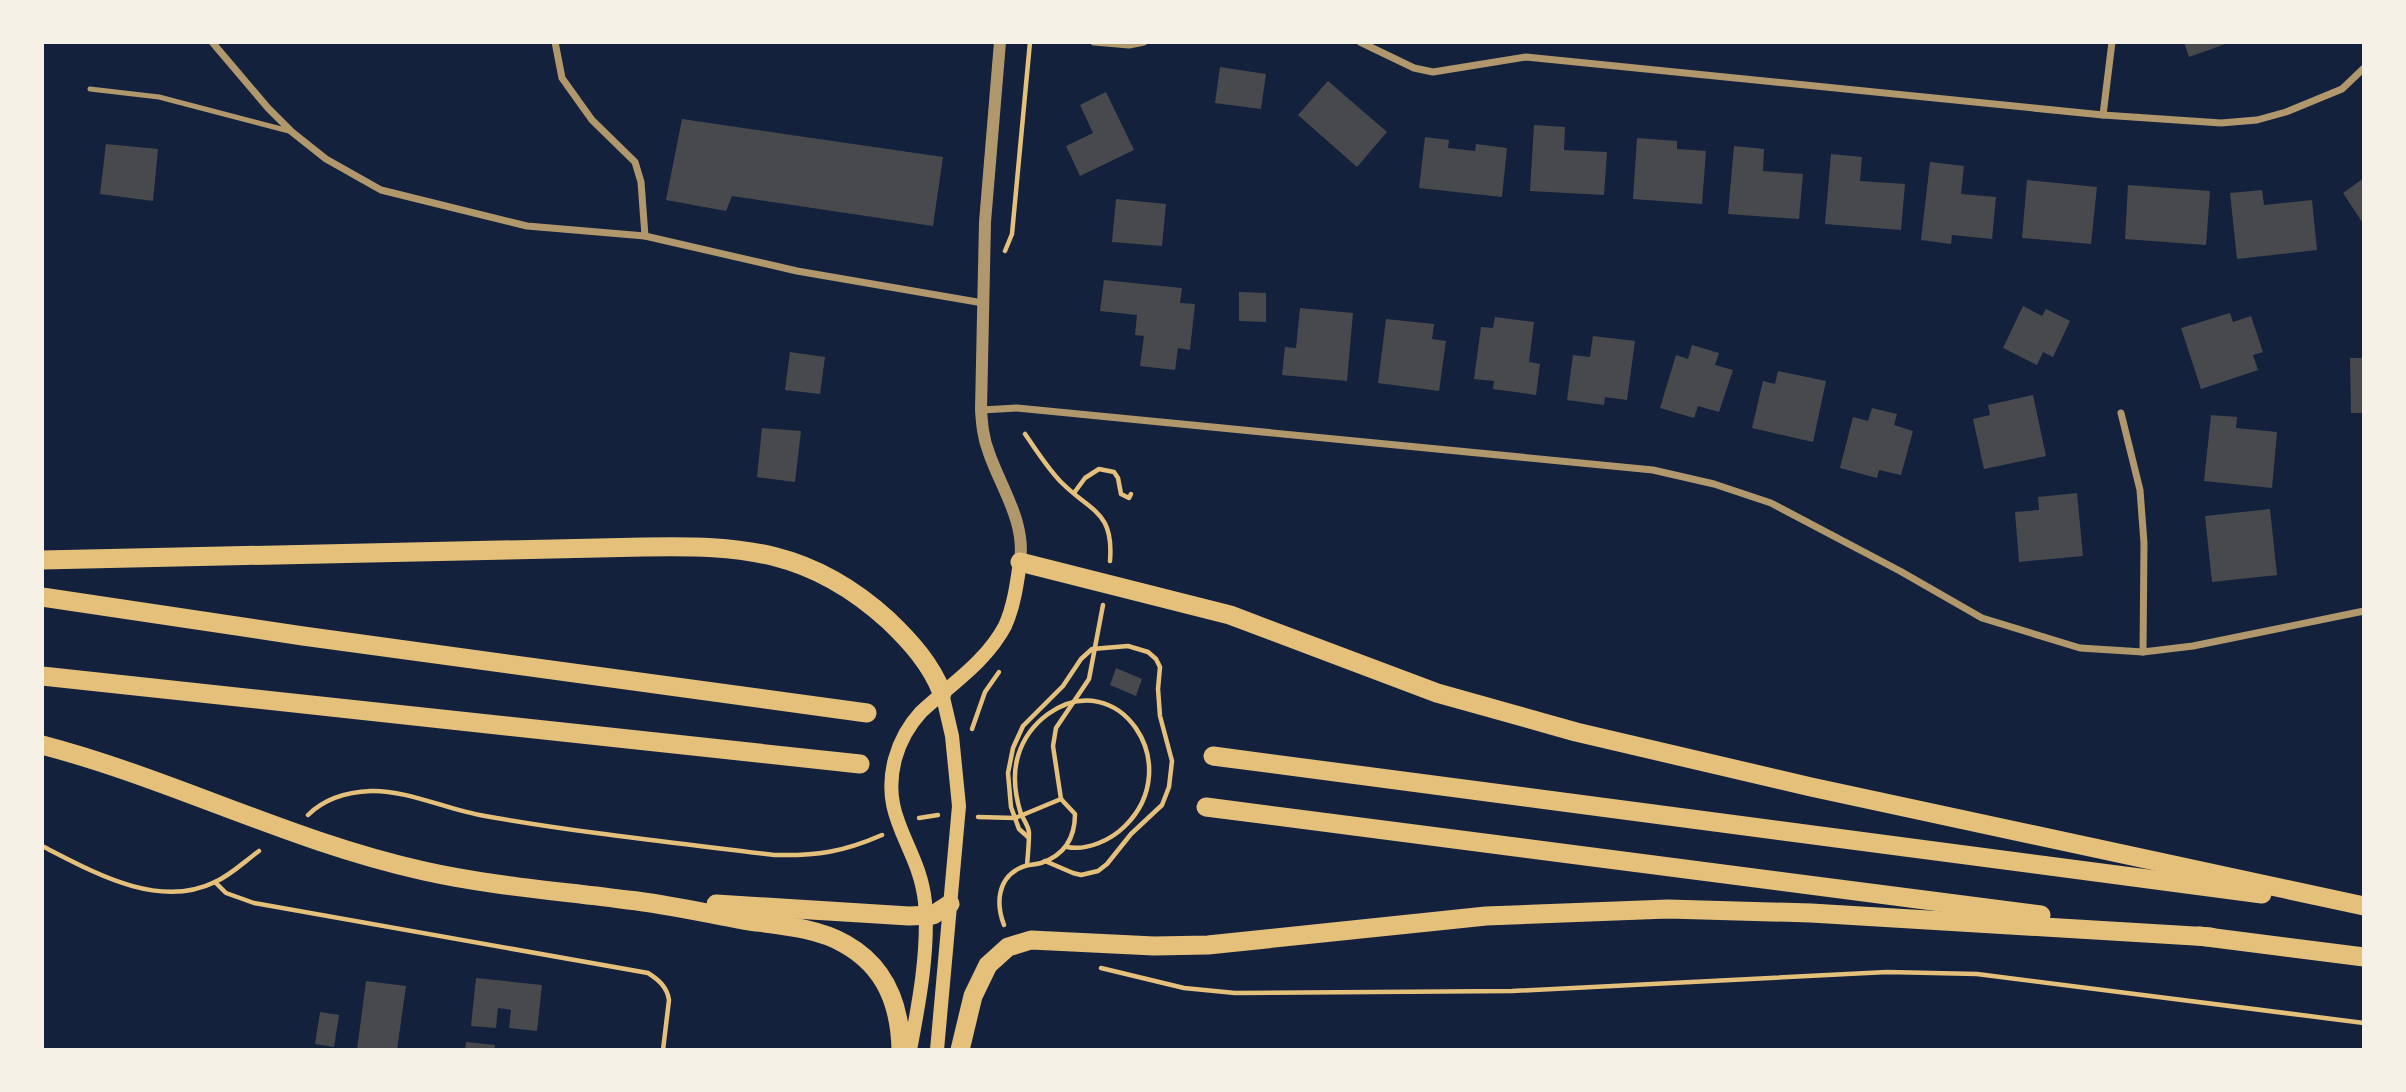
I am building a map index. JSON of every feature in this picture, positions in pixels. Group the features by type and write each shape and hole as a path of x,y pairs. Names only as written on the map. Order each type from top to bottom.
{"highway":[{"path":"42,560 701,546 740,549 789,561 824,575 854,593 880,613 913,646 942,693"},
{"path":"1020,562 1230,615 1437,693 1618,742 1864,799 2364,906"},
{"path":"42,597 303,636 867,713"},
{"path":"42,676 860,764"},
{"path":"42,745 133,772 280,829 383,861 487,882 631,900 830,937 846,944 876,969 891,992 899,1017 901,1050"},
{"path":"1213,756 2364,906"},
{"path":"1206,807 2364,957"},
{"path":"631,900 926,916 941,912 950,904"},
{"path":"960,1050 973,996 988,965 1008,947 1031,940 1145,946 1197,945 1486,916 1668,909 1811,914 2211,937"}],"main road":[{"path":"910,1050 918,1001 926,916 919,874 890,795 891,776 898,749 916,718 976,664 1000,633 1011,608 1020,562"},
{"path":"937,1050 959,797 954,753 942,693"}],"street":[{"path":"212,42 292,132 326,159 381,190 527,226 645,236 797,271 983,303"},
{"path":"555,42 562,78 592,120 635,162 641,182 645,236"},
{"path":"1000,42 985,222 981,410 988,452 1015,514 1021,537 1020,562"},
{"path":"1094,42 1144,42"},
{"path":"1360,42 1414,68 1433,72 1526,57 2103,115 2221,123 2257,120 2286,112 2342,89 2364,68"},
{"path":"2103,115 2112,42"},
{"path":"981,410 1017,408 1653,470 1713,484 1771,503 1982,618 2080,648 2143,652 2193,646 2364,611"},
{"path":"2121,413 2140,490 2144,543 2143,652"}],"lane":[{"path":"90,89 159,97 292,132"}],"path":[{"path":"1003,257 1012,234 1030,42"},
{"path":"1025,434 1055,475 1093,506 1105,523 1111,542 1110,566"},
{"path":"1074,493 1085,478 1099,469 1114,472 1121,494 1129,498 1131,494"},
{"path":"1007,931 1000,914 999,895 1012,873 1027,865 1045,861 1067,847 1075,825 1075,814 1060,799 1052,746 1056,727 1089,678 1104,599"},
{"path":"1028,837 1020,829 1011,807 1008,774 1009,762 1023,726 1062,686 1081,659 1096,647 1128,646 1141,649 1156,659 1160,667 1160,716 1172,761 1167,795 1162,805 1098,871 1081,875 1045,861"},
{"path":"970,739 976,713 985,692 1001,670"},
{"path":"1027,865 1029,831 1022,816 1014,780 1022,745 1028,733 1042,718 1062,705 1074,702 1103,704 1128,719 1144,742 1150,771 1145,796 1124,827 1114,836 1102,842 1067,847"},
{"path":"308,815 317,806 334,798 380,791 470,814 516,821 783,855 813,855 852,848 919,818 944,815 1015,818 1060,799"},
{"path":"42,846 93,871 143,889 181,892 215,882 259,850"},
{"path":"215,882 226,893 254,902 648,973 663,984 668,992 663,1050"},
{"path":"1098,967 1184,988 1235,993 1512,991 1873,972 1942,971 2364,1023"}],"building":[{"path":"2184,42 2231,42 2189,57"},
{"path":"1220,67 1266,74 1261,109 1215,103"},
{"path":"1328,81 1387,132 1357,167 1298,115"},
{"path":"1106,92 1134,150 1080,176 1066,146 1093,133 1080,105"},
{"path":"682,119 943,157 933,226 732,196 726,211 666,200"},
{"path":"1534,125 1565,127 1564,150 1607,152 1604,195 1530,191"},
{"path":"1425,137 1449,140 1448,148 1475,151 1476,144 1507,148 1502,197 1419,188"},
{"path":"1637,138 1677,141 1677,149 1706,151 1702,204 1633,199"},
{"path":"106,144 158,149 153,201 100,194"},
{"path":"1734,146 1764,149 1763,171 1803,174 1799,219 1728,214"},
{"path":"1831,154 1862,157 1860,181 1905,184 1901,230 1825,224"},
{"path":"1930,162 1964,166 1961,194 1996,197 1992,239 1952,235 1951,244 1921,240"},
{"path":"2364,178 2364,225 2343,193"},
{"path":"2027,180 2097,187 2091,244 2022,238"},
{"path":"2128,185 2210,191 2206,245 2125,239"},
{"path":"2262,190 2264,205 2312,200 2317,250 2237,259 2230,193"},
{"path":"1116,199 1166,204 1162,246 1112,242"},
{"path":"1104,280 1182,288 1180,303 1195,304 1190,350 1178,348 1175,370 1140,366 1144,336 1135,335 1137,315 1100,311"},
{"path":"1239,292 1266,293 1266,322 1239,321"},
{"path":"2023,306 2042,316 2046,309 2070,321 2053,357 2043,352 2037,365 2003,348"},
{"path":"1300,308 1353,313 1347,381 1282,375 1285,347 1296,348"},
{"path":"2230,313 2233,322 2251,316 2263,352 2253,355 2258,370 2201,389 2181,328"},
{"path":"1495,317 1534,322 1529,362 1540,364 1536,395 1493,389 1494,381 1474,379 1481,327 1493,328"},
{"path":"1386,319 1434,324 1432,339 1446,341 1439,391 1378,383"},
{"path":"1593,336 1635,341 1627,400 1605,397 1604,405 1567,400 1573,355 1590,357"},
{"path":"1692,345 1719,353 1715,365 1733,370 1719,412 1698,406 1694,418 1660,408 1676,355 1688,359"},
{"path":"790,352 825,357 820,394 785,390"},
{"path":"2350,358 2364,358 2364,413 2351,413"},
{"path":"1778,371 1826,381 1813,442 1752,428 1763,381 1775,384"},
{"path":"2033,395 2046,456 1984,469 1973,419 1990,415 1988,405"},
{"path":"1872,408 1897,414 1894,425 1913,431 1901,475 1879,470 1877,478 1840,468 1853,417 1868,421"},
{"path":"2211,415 2237,417 2236,428 2277,432 2272,488 2204,481"},
{"path":"762,428 801,431 795,482 757,477"},
{"path":"2077,493 2083,556 2019,562 2015,512 2039,510 2038,497"},
{"path":"2270,509 2277,575 2212,582 2205,516"},
{"path":"1116,668 1142,679 1136,696 1110,685"},
{"path":"476,978 542,985 537,1031 509,1028 511,1010 498,1008 496,1028 471,1026"},
{"path":"366,981 406,986 397,1050 357,1050"},
{"path":"320,1012 339,1015 334,1047 315,1044"},
{"path":"466,1042 495,1045 494,1050 465,1050"}]}
